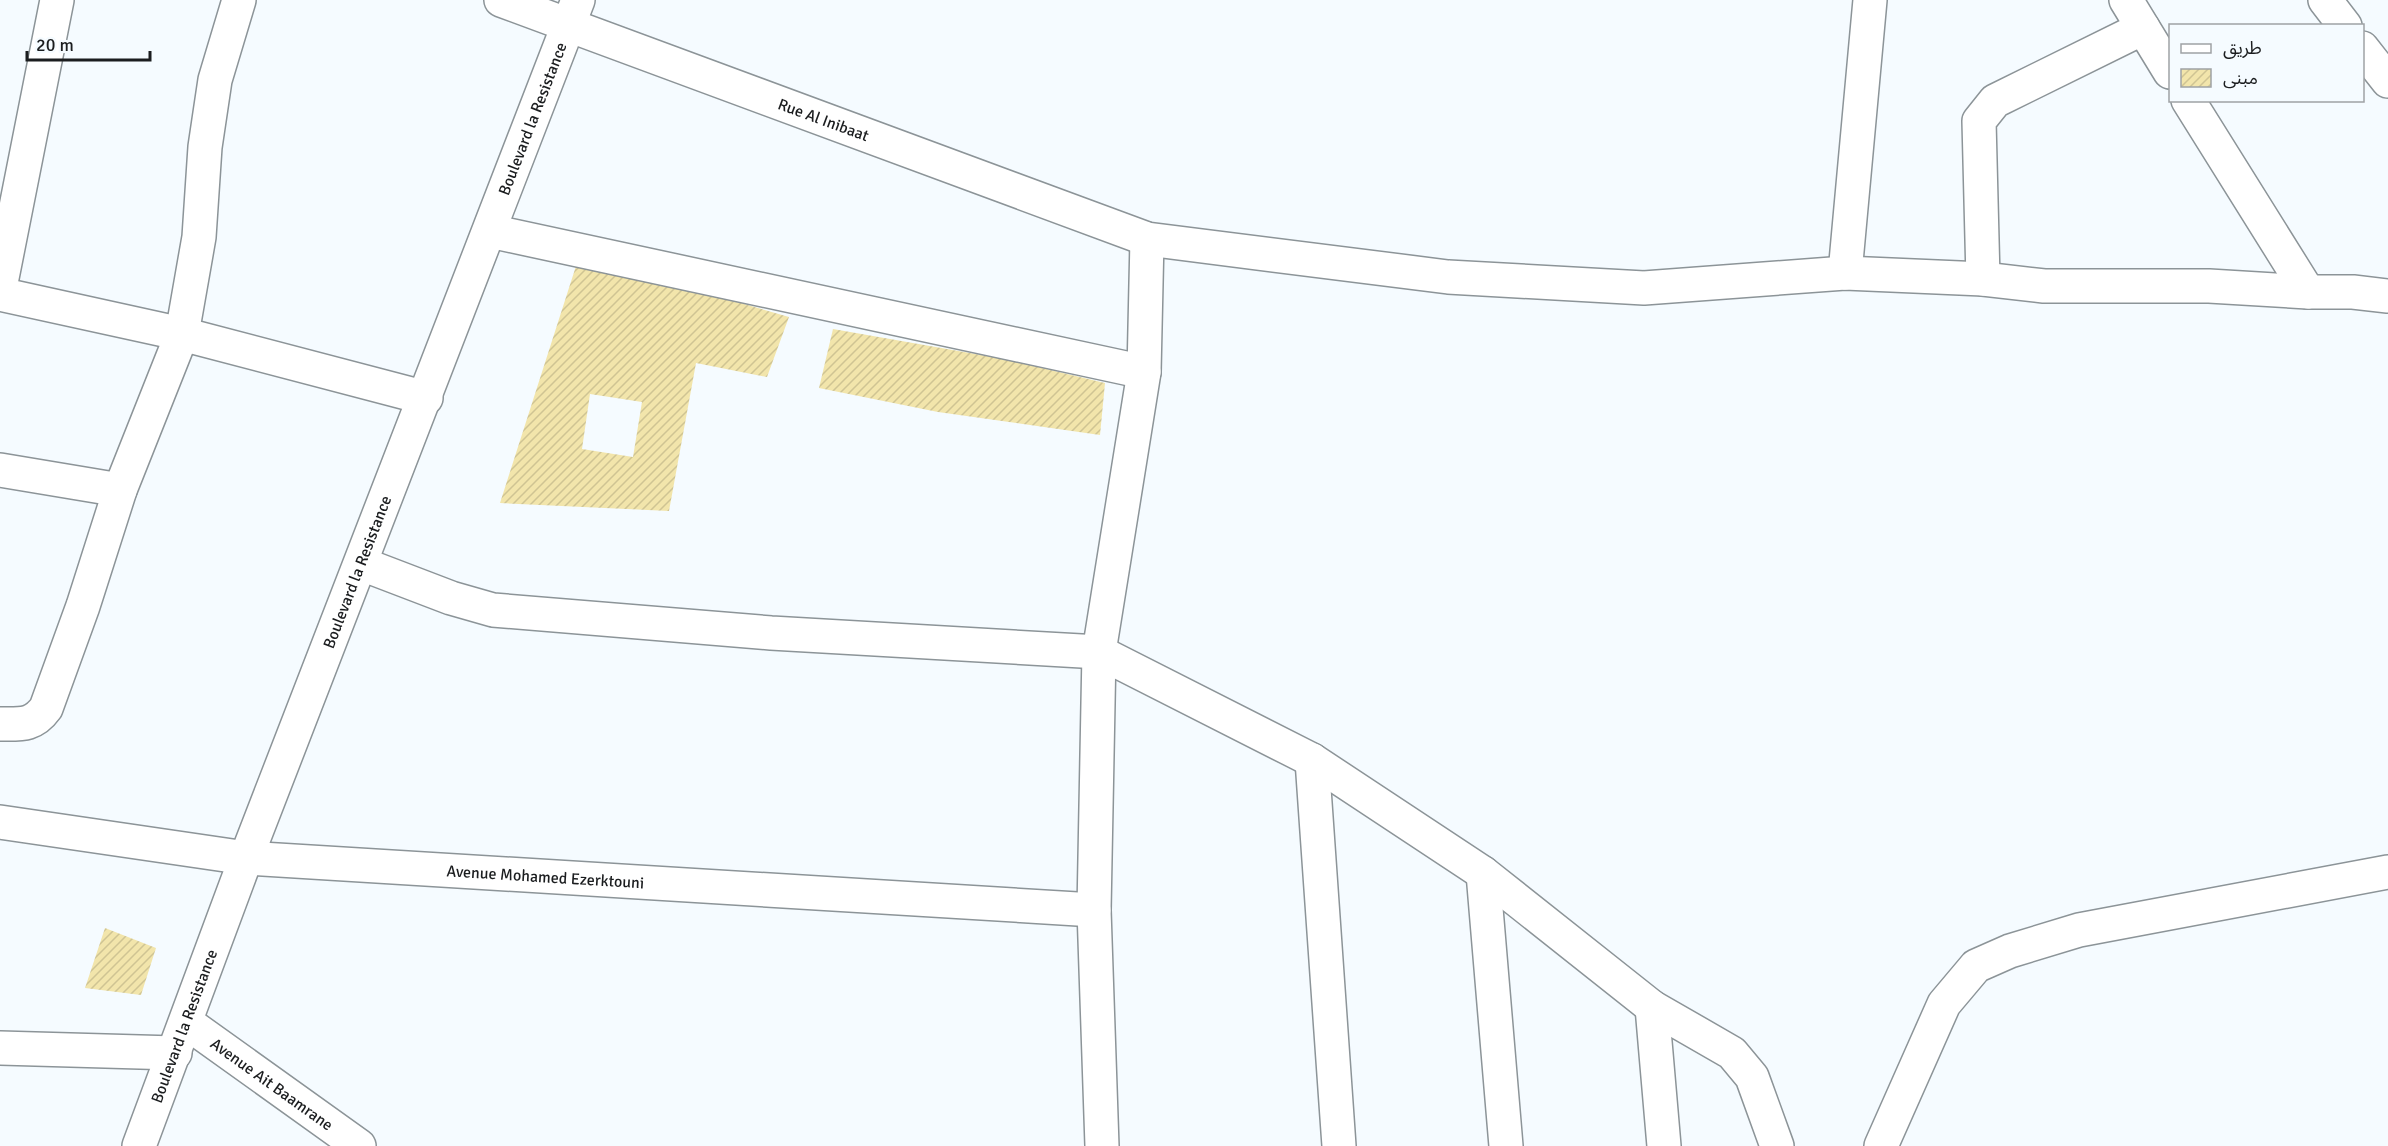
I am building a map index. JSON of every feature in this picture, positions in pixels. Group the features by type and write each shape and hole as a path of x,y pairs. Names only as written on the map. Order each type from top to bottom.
{"street":[{"path":"0,288 57,0"},
{"path":"0,724 29,724 39,718 46,708 83,606 120,490 182,334 199,237 205,147 215,80 239,0"},
{"name":"Rue Al Inibaat","path":"501,0 573,13 1146,239 1448,277 1644,288 1845,273 1983,279 2044,286 2209,286 2308,292 2353,292 2388,296"},
{"path":"1845,273 1870,0"},
{"path":"2126,0 2169,70"},
{"path":"2325,0 2343,24"},
{"name":"Boulevard la Resistance","path":"139,1146 246,858 362,564 573,13"},
{"path":"1983,279 1979,121 1995,101 2143,28"},
{"path":"2364,51 2388,81"},
{"path":"2189,102 2308,292"},
{"path":"490,231 1144,372"},
{"path":"1102,1146 1094,910 1099,652 1144,372 1146,239"},
{"path":"0,294 182,334 426,398"},
{"path":"0,470 120,490"},
{"path":"362,564 451,598 493,610 771,633 1099,652 1312,760 1483,873 1652,1007 1732,1053 1752,1077 1777,1146"},
{"path":"1312,760 1339,1146"},
{"name":"Avenue Mohamed Ezerktouni","path":"0,822 246,858 1094,910"},
{"path":"1881,1146 1944,1004 1976,966 2010,951 2079,930 2388,872"},
{"path":"1483,873 1506,1146"},
{"path":"1652,1007 1664,1146"},
{"name":"Avenue Ait Baamrane","path":"186,1022 359,1146"},
{"path":"0,1048 175,1053"}],"building":[{"path":"576,266 741,303 789,317 767,377 696,363 669,511 500,503","holes":["590,394 642,402 633,457 582,449"]},
{"path":"833,329 1004,359 1105,383 1100,435 938,412 819,388"},
{"path":"105,928 156,948 141,995 85,988"}]}
